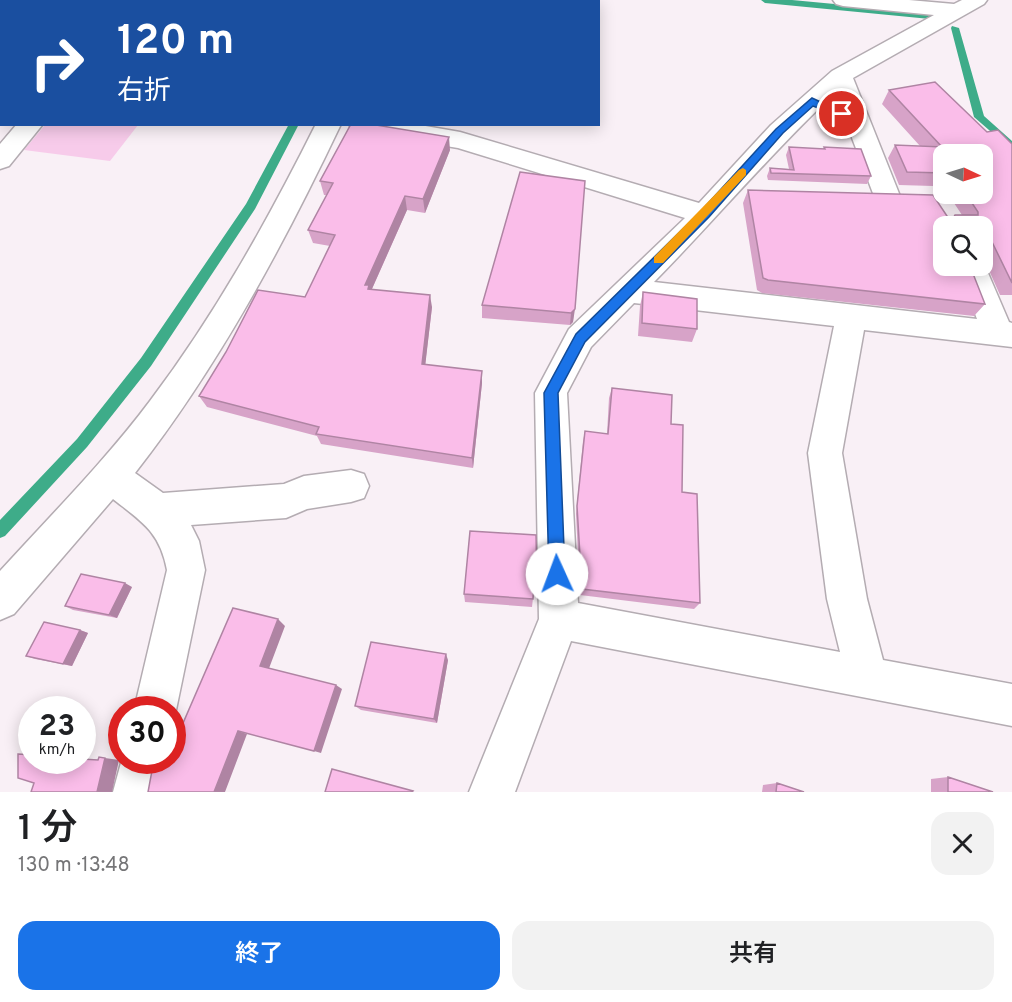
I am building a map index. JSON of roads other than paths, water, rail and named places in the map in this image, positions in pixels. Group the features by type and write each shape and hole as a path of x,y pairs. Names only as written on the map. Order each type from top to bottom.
{"street":[{"path":"843,0 967,5"},
{"path":"492,792 559,619 551,393 580,338 705,214 780,131 840,76 967,5"},
{"path":"840,76 887,196"},
{"path":"812,101 857,120"},
{"path":"0,160 29,126"},
{"path":"0,600 111,476 189,372 283,217 328,126"},
{"path":"373,126 460,140 705,214"},
{"path":"726,191 760,192"},
{"path":"977,276 1005,333"},
{"path":"627,291 1005,333"},
{"path":"852,316 825,453 847,599 867,677"},
{"path":"111,476 157,511 180,541 186,570 157,696"},
{"path":"157,511 286,501 304,493 351,486"},
{"path":"559,619 1012,705"},
{"path":"136,792 140,774"}],"waterway":[{"path":"765,0 930,16"},
{"path":"955,28 979,117 1012,147"},
{"path":"0,531 82,443 146,362 251,206 293,126"}]}
